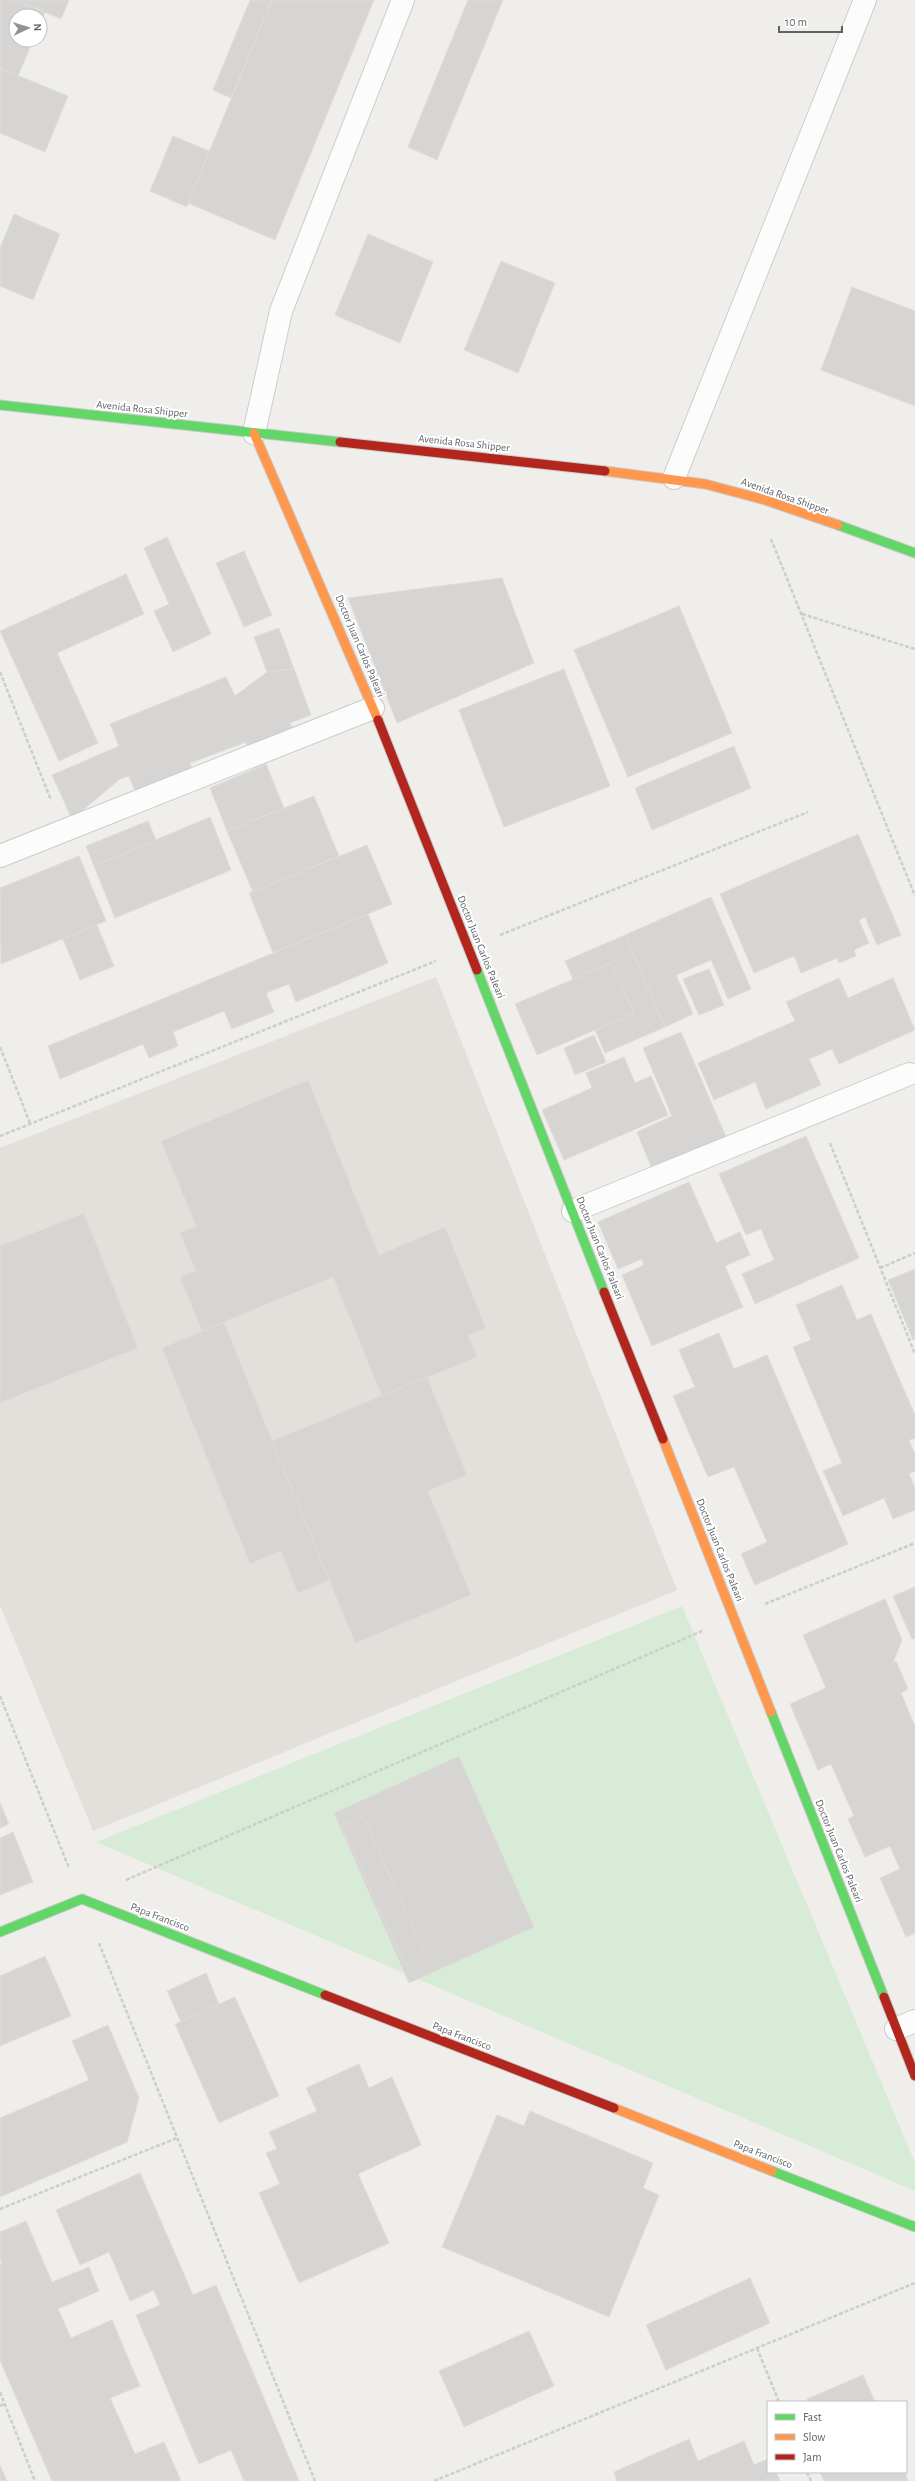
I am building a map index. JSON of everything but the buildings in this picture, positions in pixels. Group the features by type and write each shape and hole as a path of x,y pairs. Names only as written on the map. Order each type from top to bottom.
{"street":[{"path":"254,433 281,311 403,0"},
{"path":"674,478 865,0"},
{"name":"Avenida Rosa Shipper","path":"0,406 674,478 706,483 915,553"},
{"name":"Doctor Juan Carlos Paleari","path":"254,433 373,708 734,1617 906,2025 915,2076"},
{"path":"0,856 373,708"},
{"path":"573,1211 909,1074"},
{"path":"0,1932 82,1899"},
{"name":"Papa Francisco","path":"82,1899 915,2227"}],"path":[{"path":"754,498 915,896"},
{"path":"801,613 915,649"},
{"path":"0,672 1,680 63,831"},
{"path":"0,1136 808,812"},
{"path":"0,1047 30,1124"},
{"path":"817,1111 915,1354"},
{"path":"880,1268 915,1253"},
{"path":"82,1899 734,1617 915,1543"},
{"path":"0,1696 316,2481"},
{"path":"0,2209 177,2138"},
{"path":"434,2481 915,2283"},
{"path":"757,2348 779,2401"},
{"path":"0,2392 35,2481"},
{"path":"0,2406 4,2404"}],"shaded area":[{"path":"436,977 677,1590 93,1831 0,1605 0,1148"}],"green space":[{"path":"682,1606 915,2163 915,2191 96,1842"}],"traffic: fast":[{"path":"0,405 340,442"},
{"path":"838,525 915,553"},
{"path":"477,970 604,1292"},
{"path":"771,1712 884,1997"},
{"path":"0,1932 82,1899 325,1995"},
{"path":"772,2171 915,2227"}],"traffic: slow":[{"path":"254,433 378,720"},
{"path":"605,471 705,484 765,500 838,525"},
{"path":"663,1439 771,1712"},
{"path":"614,2108 772,2171"}],"traffic: jam":[{"path":"340,442 605,471"},
{"path":"378,720 477,970"},
{"path":"604,1292 663,1439"},
{"path":"325,1995 614,2108"},
{"path":"884,1997 915,2076"}]}
